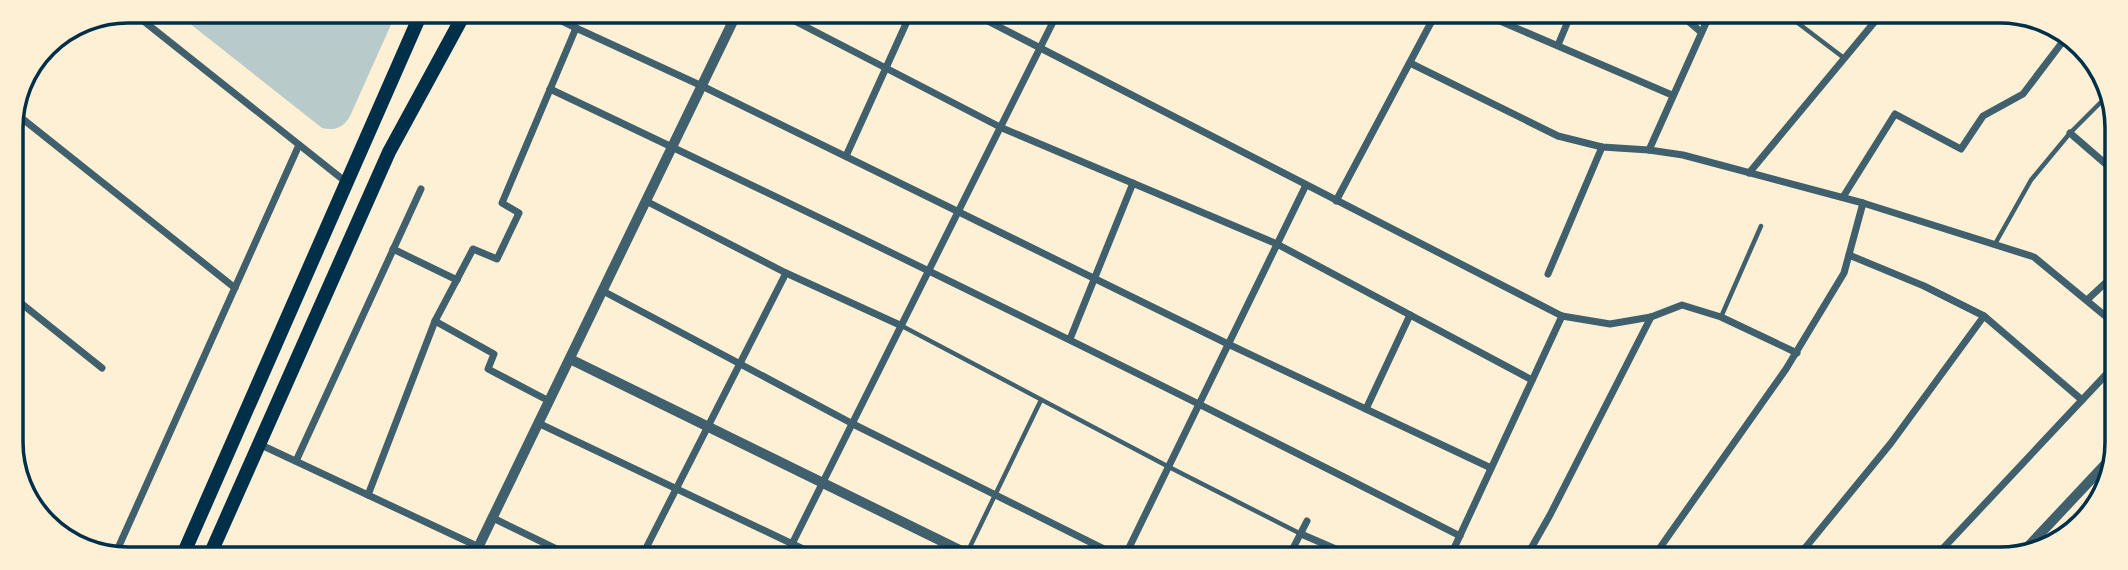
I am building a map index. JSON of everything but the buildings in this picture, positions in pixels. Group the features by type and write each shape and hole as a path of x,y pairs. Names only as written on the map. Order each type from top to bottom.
{"main road":[{"path":"186,547 417,23"},
{"path":"213,547 389,152 459,23"}],"street":[{"path":"146,23 346,182"},
{"path":"566,23 702,86 1228,344 1492,468"},
{"path":"478,547 732,23"},
{"path":"799,23 1002,128 1277,244 1532,380"},
{"path":"846,156 906,23"},
{"path":"992,23 1562,316 1610,324 1651,317 1682,305 1721,317 1797,353"},
{"path":"790,547 1053,23"},
{"path":"1336,201 1431,23"},
{"path":"1505,23 1672,95"},
{"path":"1558,46 1567,23"},
{"path":"1690,23 1701,32"},
{"path":"1649,150 1706,23"},
{"path":"1749,173 1874,23"},
{"path":"368,495 435,321 473,248 497,258 519,213 502,202 576,28"},
{"path":"1843,197 1895,114 1961,149 1983,116 2023,94 2062,43"},
{"path":"1410,63 1558,136 1602,147 1683,155 1843,197 2034,257 2105,315"},
{"path":"550,89 930,270 1200,403 1460,536"},
{"path":"23,119 234,288"},
{"path":"2070,133 2105,163"},
{"path":"119,546 299,145"},
{"path":"1548,274 1602,147"},
{"path":"1070,339 1133,183"},
{"path":"1129,547 1306,185"},
{"path":"296,461 421,189"},
{"path":"646,201 786,273 902,326"},
{"path":"1660,547 1797,353 1844,273 1863,203"},
{"path":"393,249 457,280"},
{"path":"1849,256 1924,286 1984,316 2082,400"},
{"path":"646,547 786,273"},
{"path":"2087,300 2105,283"},
{"path":"603,291 853,424 1101,547"},
{"path":"23,305 102,368"},
{"path":"1366,409 1410,315"},
{"path":"1455,547 1562,316"},
{"path":"1807,547 1891,443 1984,316"},
{"path":"1532,547 1651,317"},
{"path":"435,321 494,354 488,369 549,401"},
{"path":"570,359 949,547"},
{"path":"1944,547 2105,376"},
{"path":"538,424 798,547"},
{"path":"258,443 368,495 467,547"},
{"path":"2034,541 2098,481"},
{"path":"492,518 552,547"},
{"path":"1294,547 1307,521"},
{"path":"1301,534 1331,547"}],"lane":[{"path":"1798,23 1844,58"},
{"path":"1995,244 2031,180 2070,133 2102,101"},
{"path":"1721,317 1761,226"},
{"path":"902,326 1301,534"},
{"path":"973,547 1041,399"}],"shaded area":[{"path":"189,23 392,23 350,116 338,128 322,128"}]}
